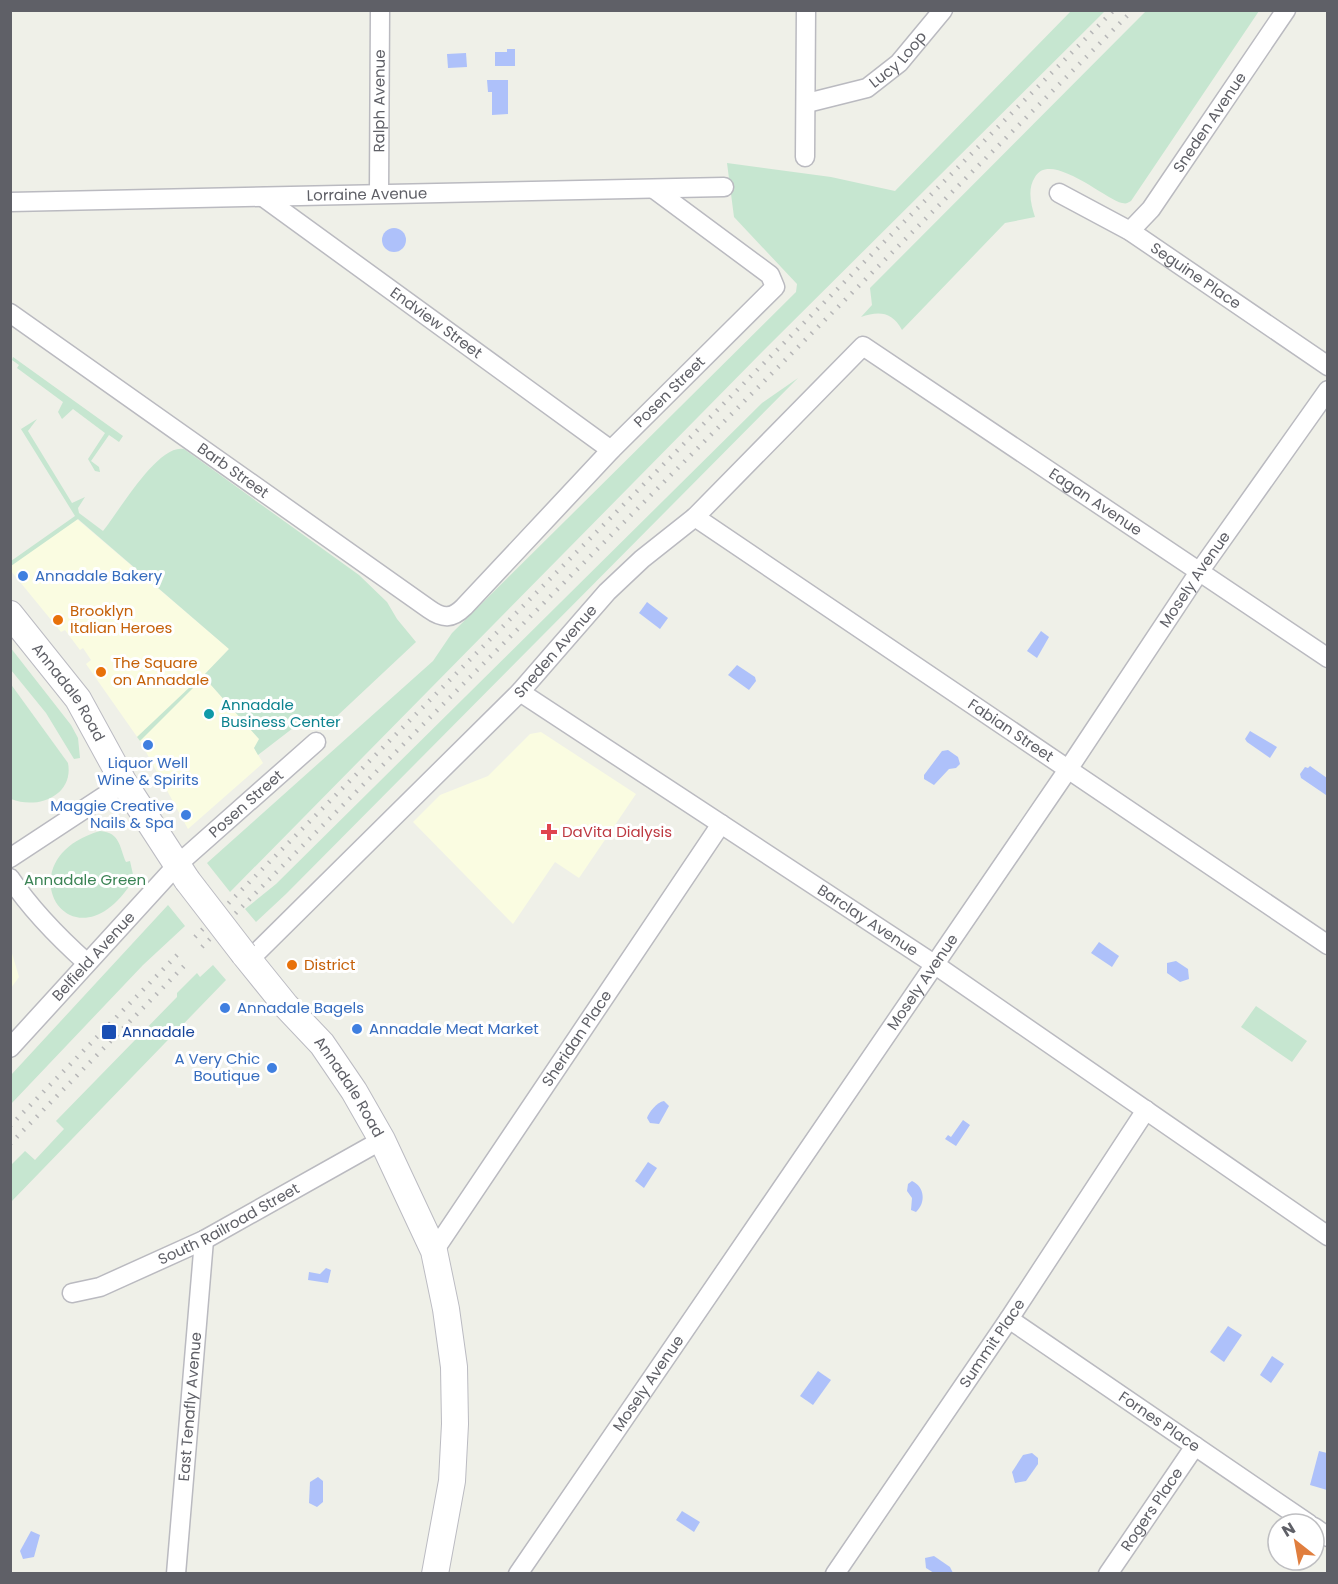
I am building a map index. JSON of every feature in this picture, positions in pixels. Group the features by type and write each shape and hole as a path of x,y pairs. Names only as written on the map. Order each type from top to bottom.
{"street":[{"name":"Ralph Avenue","path":"379,193 380,10"},
{"path":"805,158 806,10"},
{"name":"Lucy Loop","path":"807,103 867,88 899,63 944,10"},
{"name":"Sneden Avenue","path":"1130,231 1151,209 1286,10"},
{"name":"Lorraine Avenue","path":"10,202 724,186"},
{"name":"Posen Street","path":"459,613 611,450 775,287 770,275 654,189"},
{"name":"Seguine Place","path":"1059,193 1130,231 1328,366"},
{"name":"Endview Street","path":"263,197 611,450"},
{"name":"Barb Street","path":"10,313 436,614 452,617 459,613"},
{"name":"Sneden Avenue","path":"246,957 520,692 607,592 642,559 695,517 864,346"},
{"name":"Eagan Avenue","path":"864,346 1328,658"},
{"name":"Mosely Avenue","path":"518,1574 1069,768 1199,572 1328,390"},
{"name":"Fabian Street","path":"695,517 1328,945"},
{"name":"Annadale Road","path":"10,614 78,699 124,783 182,873 286,1006 322,1044 354,1091 382,1140 434,1251 446,1308 454,1367 455,1424 452,1481 435,1574"},
{"name":"Barclay Avenue","path":"520,692 934,964 1328,1236"},
{"name":"Posen Street","path":"182,873 316,742"},
{"path":"10,858 124,783"},
{"name":"Sheridan Place","path":"434,1251 721,824"},
{"name":"Belfield Avenue","path":"10,1048 87,963 182,873"},
{"path":"10,878 26,902 55,936 87,963"},
{"name":"Summit Place","path":"835,1574 1009,1319 1146,1110"},
{"name":"South Railroad Street","path":"72,1293 100,1287 204,1240 382,1140"},
{"name":"East Tenafly Avenue","path":"176,1574 204,1240"},
{"name":"Fornes Place","path":"1009,1319 1291,1512"},
{"name":"Rogers Place","path":"1108,1574 1195,1446"}],"shaded area":[{"path":"77,519 229,649 203,676 260,740 254,748 263,763 188,829 140,741 86,664 91,660 83,648 80,650 65,630 61,632 11,571 10,566"},
{"path":"541,732 636,794 579,878 555,862 513,924 413,822 440,795 488,776 530,734"},
{"path":"11,950 19,977 10,988"}],"green space":[{"path":"1071,11 1105,11 768,346 230,892 207,863 433,661 452,633 796,292 797,284 734,217 727,163 831,177 895,191"},
{"path":"1146,11 1259,11 1131,201 1122,203 1114,200 1065,172 1053,169 1042,170 1035,177 1030,192 1035,217 1005,223 902,330 894,319 884,314 861,317 872,305 870,288"},
{"path":"13,357 123,436 119,442 109,435 91,461 99,467 100,472 95,471 88,459 105,433 73,409 62,419 58,412 63,402 17,368 19,365 12,360"},
{"path":"798,378 256,922 245,909 276,884 762,403"},
{"path":"11,413 21,429 37,419 28,431 72,503 85,497 78,508 79,513 103,531 151,468 162,457 174,450 184,449 359,575 387,602 397,619 416,642 336,717 330,719 310,715 258,755 254,748 259,739 203,676 229,649 78,519 11,566 11,561 75,516"},
{"path":"10,647 71,725 78,738 80,758 74,759 46,713 11,670"},
{"path":"10,683 68,763 65,784 52,797 42,801 32,803 11,799"},
{"path":"192,685 194,687 140,741 137,737"},
{"name":"Annadale Green","path":"100,831 107,832 116,838 126,862 130,861 134,879 111,907 89,917 70,915 57,903 51,885 55,865 70,845"},
{"path":"168,905 185,926 143,965 11,1104 11,1075"},
{"path":"213,965 226,980 11,1202 11,1165 25,1151 35,1160 64,1129 56,1121 177,997 177,993 197,973 200,977"},
{"path":"1256,1006 1307,1041 1292,1062 1241,1027"}],"water":[{"path":"507,49 515,49 515,66 495,66 495,52 507,52"},
{"path":"466,53 467,67 448,68 447,54"},
{"path":"487,80 508,80 508,114 492,115 492,92 488,92"},
{"path":"394,228 402,232 406,240 402,248 394,252 386,248 382,240 386,232"},
{"path":"647,602 668,618 660,629 639,613"},
{"path":"1041,631 1049,637 1037,658 1027,651"},
{"path":"737,665 755,677 756,681 749,690 728,675"},
{"path":"1250,731 1277,747 1270,758 1247,742 1245,739"},
{"path":"948,750 958,757 960,764 956,768 949,769 934,785 924,779 924,775 942,751"},
{"path":"1310,766 1327,778 1326,795 1301,778 1300,774 1305,767"},
{"path":"1099,942 1119,956 1112,967 1091,953"},
{"path":"1176,961 1188,969 1189,979 1180,982 1167,973 1167,963"},
{"path":"664,1101 669,1106 659,1124 650,1123 647,1118 650,1113 656,1105"},
{"path":"963,1120 970,1125 956,1146 945,1139 948,1135 951,1137"},
{"path":"648,1162 657,1168 644,1188 635,1181"},
{"path":"912,1181 920,1187 923,1195 923,1200 916,1212 911,1210 912,1198 907,1191 908,1184"},
{"path":"326,1268 331,1270 328,1283 308,1280 309,1272 320,1274"},
{"path":"1228,1326 1242,1335 1224,1362 1210,1352"},
{"path":"1272,1356 1284,1364 1271,1383 1260,1375"},
{"path":"818,1371 831,1380 813,1405 800,1396"},
{"path":"1319,1451 1327,1453 1327,1490 1310,1485"},
{"path":"1032,1453 1038,1458 1038,1464 1026,1481 1015,1483 1012,1472 1023,1455"},
{"path":"318,1477 323,1481 323,1502 317,1507 309,1503 310,1482"},
{"path":"682,1511 700,1522 694,1532 676,1520"},
{"path":"31,1531 40,1535 34,1557 23,1559 20,1551"},
{"path":"934,1556 950,1567 953,1573 934,1573 926,1568 925,1558"}],"railway":[{"path":"195,937 1114,10"},
{"path":"202,947 1133,10"},
{"path":"10,1126 180,952"},
{"path":"10,1144 188,962"}],"place":[{"name":"Annadale Bakery","path":"23,576"},
{"name":"Brooklyn Italian Heroes","path":"58,620"},
{"name":"The Square on Annadale","path":"101,672"},
{"name":"Annadale Business Center","path":"209,714"},
{"name":"Liquor Well Wine & Spirits","path":"148,745"},
{"name":"Maggie Creative Nails & Spa","path":"186,815"},
{"name":"DaVita Dialysis","path":"549,832"},
{"name":"District","path":"292,965"},
{"name":"Annadale Bagels","path":"225,1008"},
{"name":"Annadale Meat Market","path":"357,1029"},
{"name":"Annadale","path":"109,1032"},
{"name":"A Very Chic Boutique","path":"272,1068"}]}
